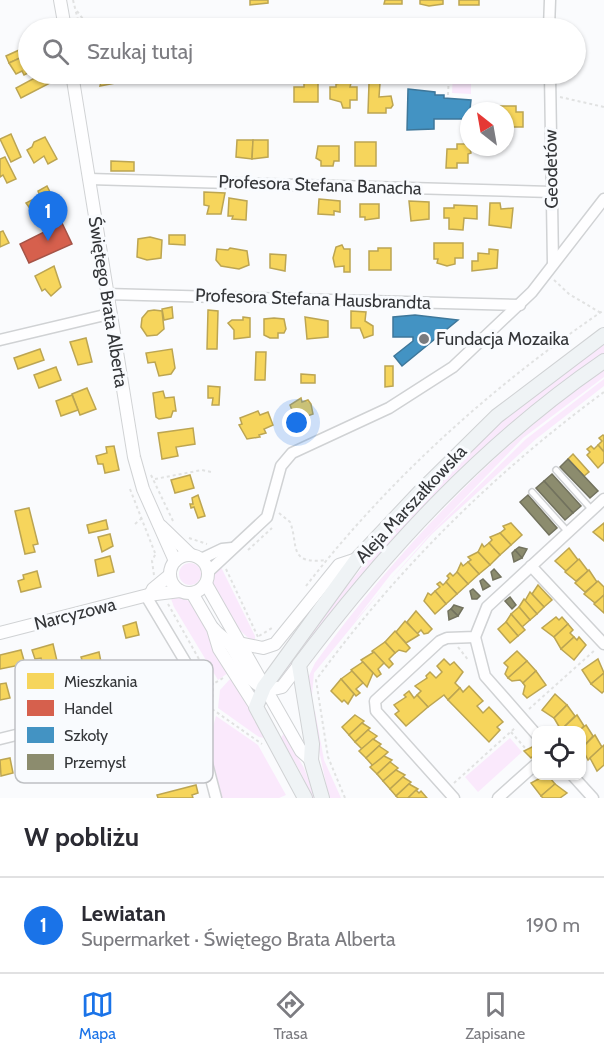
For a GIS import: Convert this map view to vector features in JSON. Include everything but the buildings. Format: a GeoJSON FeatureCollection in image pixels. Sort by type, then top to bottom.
{"type":"FeatureCollection","features":[{"type":"Feature","properties":{"kind":"main road","name":"Aleja Marszałkowska"},"geometry":{"type":"LineString","coordinates":[[256,707],[264,687],[357,559],[419,493],[497,416],[604,335]]}},
{"type":"Feature","properties":{"kind":"main road","name":"Aleja Marszałkowska"},"geometry":{"type":"LineString","coordinates":[[299,665],[348,600],[402,538],[454,484],[528,418],[604,361]]}},
{"type":"Feature","properties":{"kind":"main road"},"geometry":{"type":"LineString","coordinates":[[299,665],[312,744],[311,760],[322,798]]}},
{"type":"Feature","properties":{"kind":"main road"},"geometry":{"type":"LineString","coordinates":[[256,707],[305,798]]}},
{"type":"Feature","properties":{"kind":"street"},"geometry":{"type":"LineString","coordinates":[[60,0],[63,18]]}},
{"type":"Feature","properties":{"kind":"street"},"geometry":{"type":"LineString","coordinates":[[549,18],[550,0]]}},
{"type":"Feature","properties":{"kind":"street","name":"Świętego Brata Alberta"},"geometry":{"type":"LineString","coordinates":[[74,84],[109,314],[134,457],[143,489],[168,525],[196,557]]}},
{"type":"Feature","properties":{"kind":"street","name":"Geodetów"},"geometry":{"type":"LineString","coordinates":[[549,269],[550,84]]}},
{"type":"Feature","properties":{"kind":"street","name":"Profesora Stefana Banacha"},"geometry":{"type":"LineString","coordinates":[[89,179],[551,192]]}},
{"type":"Feature","properties":{"kind":"street"},"geometry":{"type":"LineString","coordinates":[[186,592],[207,578],[232,548],[267,517],[281,466],[292,453],[389,408],[434,381],[472,350],[520,305],[604,198]]}},
{"type":"Feature","properties":{"kind":"street","name":"Profesora Stefana Hausbrandta"},"geometry":{"type":"LineString","coordinates":[[106,294],[520,305]]}},
{"type":"Feature","properties":{"kind":"street"},"geometry":{"type":"LineString","coordinates":[[0,340],[109,314]]}},
{"type":"Feature","properties":{"kind":"street"},"geometry":{"type":"LineString","coordinates":[[532,728],[485,676],[475,637],[487,607],[604,499]]}},
{"type":"Feature","properties":{"kind":"street","name":"Świętego Brata Alberta"},"geometry":{"type":"LineString","coordinates":[[168,525],[163,536],[175,561]]}},
{"type":"Feature","properties":{"kind":"street"},"geometry":{"type":"LineString","coordinates":[[232,548],[175,561],[170,575],[171,582],[186,592],[213,628],[228,643],[249,679],[264,687],[282,687],[299,665]]}},
{"type":"Feature","properties":{"kind":"street"},"geometry":{"type":"LineString","coordinates":[[196,557],[239,643],[302,751],[311,760]]}},
{"type":"Feature","properties":{"kind":"street"},"geometry":{"type":"LineString","coordinates":[[239,643],[263,648],[275,644],[339,565],[357,559]]}},
{"type":"Feature","properties":{"kind":"street"},"geometry":{"type":"LineString","coordinates":[[531,566],[602,645]]}},
{"type":"Feature","properties":{"kind":"street"},"geometry":{"type":"LineString","coordinates":[[170,575],[148,595],[185,660]]}},
{"type":"Feature","properties":{"kind":"street","name":"Narcyzowa"},"geometry":{"type":"LineString","coordinates":[[0,633],[148,595],[186,592]]}},
{"type":"Feature","properties":{"kind":"street"},"geometry":{"type":"LineString","coordinates":[[213,628],[219,649],[256,707]]}},
{"type":"Feature","properties":{"kind":"street"},"geometry":{"type":"LineString","coordinates":[[450,794],[376,711],[374,705],[379,697],[440,641],[447,638],[475,637]]}},
{"type":"Feature","properties":{"kind":"street"},"geometry":{"type":"LineString","coordinates":[[0,739],[15,736]]}},
{"type":"Feature","properties":{"kind":"street"},"geometry":{"type":"LineString","coordinates":[[498,798],[532,768]]}},
{"type":"Feature","properties":{"kind":"street"},"geometry":{"type":"LineString","coordinates":[[577,780],[593,798]]}},
{"type":"Feature","properties":{"kind":"street"},"geometry":{"type":"LineString","coordinates":[[212,783],[216,798]]}},
{"type":"Feature","properties":{"kind":"lane"},"geometry":{"type":"LineString","coordinates":[[556,470],[592,510]]}},
{"type":"Feature","properties":{"kind":"lane"},"geometry":{"type":"LineString","coordinates":[[532,492],[568,532]]}},
{"type":"Feature","properties":{"kind":"path"},"geometry":{"type":"LineString","coordinates":[[73,0],[77,18]]}},
{"type":"Feature","properties":{"kind":"path"},"geometry":{"type":"LineString","coordinates":[[75,9],[82,18]]}},
{"type":"Feature","properties":{"kind":"path"},"geometry":{"type":"LineString","coordinates":[[448,95],[449,84]]}},
{"type":"Feature","properties":{"kind":"path"},"geometry":{"type":"LineString","coordinates":[[550,95],[604,107]]}},
{"type":"Feature","properties":{"kind":"path"},"geometry":{"type":"LineString","coordinates":[[300,594],[363,517],[432,447],[484,401],[602,311],[569,294],[549,269]]}},
{"type":"Feature","properties":{"kind":"path"},"geometry":{"type":"LineString","coordinates":[[345,798],[328,757],[316,680],[383,594],[435,537],[538,442],[604,392]]}},
{"type":"Feature","properties":{"kind":"path"},"geometry":{"type":"LineString","coordinates":[[154,479],[202,470],[211,472]]}},
{"type":"Feature","properties":{"kind":"path"},"geometry":{"type":"LineString","coordinates":[[150,471],[168,525]]}},
{"type":"Feature","properties":{"kind":"path"},"geometry":{"type":"LineString","coordinates":[[279,513],[290,522],[294,546],[300,555],[312,561],[326,560]]}},
{"type":"Feature","properties":{"kind":"path"},"geometry":{"type":"LineString","coordinates":[[135,524],[142,518]]}},
{"type":"Feature","properties":{"kind":"path"},"geometry":{"type":"LineString","coordinates":[[185,536],[213,546]]}},
{"type":"Feature","properties":{"kind":"path"},"geometry":{"type":"LineString","coordinates":[[155,580],[153,556],[165,549]]}},
{"type":"Feature","properties":{"kind":"path"},"geometry":{"type":"LineString","coordinates":[[223,563],[258,636],[258,643]]}},
{"type":"Feature","properties":{"kind":"path"},"geometry":{"type":"LineString","coordinates":[[165,599],[199,660]]}},
{"type":"Feature","properties":{"kind":"path"},"geometry":{"type":"LineString","coordinates":[[258,636],[279,621]]}},
{"type":"Feature","properties":{"kind":"path"},"geometry":{"type":"LineString","coordinates":[[453,642],[475,668]]}},
{"type":"Feature","properties":{"kind":"path"},"geometry":{"type":"LineString","coordinates":[[525,713],[602,645]]}},
{"type":"Feature","properties":{"kind":"path"},"geometry":{"type":"LineString","coordinates":[[213,684],[230,674]]}},
{"type":"Feature","properties":{"kind":"path"},"geometry":{"type":"LineString","coordinates":[[213,711],[262,744],[265,742]]}},
{"type":"Feature","properties":{"kind":"path"},"geometry":{"type":"LineString","coordinates":[[450,794],[518,724]]}},
{"type":"Feature","properties":{"kind":"path"},"geometry":{"type":"LineString","coordinates":[[511,732],[526,749]]}},
{"type":"Feature","properties":{"kind":"shaded area"},"geometry":{"type":"Polygon","coordinates":[[[452,84],[471,84],[471,94],[452,93],[452,84]]]}},
{"type":"Feature","properties":{"kind":"shaded area"},"geometry":{"type":"Polygon","coordinates":[[[604,342],[604,353],[512,425],[431,501],[355,585],[284,676],[281,673],[329,609],[405,516],[432,487],[503,419],[604,342]]]}},
{"type":"Feature","properties":{"kind":"shaded area"},"geometry":{"type":"Polygon","coordinates":[[[604,368],[604,377],[523,438],[391,574],[354,622],[383,589],[314,673],[312,695],[308,696],[307,680],[315,663],[379,581],[413,542],[448,504],[523,433],[604,368]]]}},
{"type":"Feature","properties":{"kind":"shaded area"},"geometry":{"type":"Polygon","coordinates":[[[604,379],[604,386],[536,439],[432,534],[388,582],[431,533],[526,439],[604,379]]]}},
{"type":"Feature","properties":{"kind":"shaded area"},"geometry":{"type":"Polygon","coordinates":[[[190,563],[198,566],[201,574],[198,582],[190,585],[182,582],[179,574],[182,566],[190,563]]]}},
{"type":"Feature","properties":{"kind":"shaded area"},"geometry":{"type":"Polygon","coordinates":[[[220,565],[255,636],[255,642],[236,626],[215,594],[213,578],[220,565]]]}},
{"type":"Feature","properties":{"kind":"shaded area"},"geometry":{"type":"Polygon","coordinates":[[[176,595],[195,604],[228,673],[218,680],[213,672],[213,660],[206,660],[174,607],[170,596],[176,595]]]}},
{"type":"Feature","properties":{"kind":"shaded area"},"geometry":{"type":"Polygon","coordinates":[[[230,679],[233,679],[266,736],[265,738],[259,737],[218,708],[220,690],[230,679]]]}},
{"type":"Feature","properties":{"kind":"shaded area"},"geometry":{"type":"Polygon","coordinates":[[[315,711],[324,760],[341,798],[329,798],[311,712],[315,711]]]}},
{"type":"Feature","properties":{"kind":"shaded area"},"geometry":{"type":"Polygon","coordinates":[[[216,716],[258,745],[286,795],[279,798],[221,798],[213,769],[213,727],[216,716]]]}},
{"type":"Feature","properties":{"kind":"shaded area"},"geometry":{"type":"Polygon","coordinates":[[[284,733],[304,768],[315,798],[311,798],[301,773],[281,738],[284,733]]]}},
{"type":"Feature","properties":{"kind":"shaded area"},"geometry":{"type":"Polygon","coordinates":[[[510,738],[522,752],[478,792],[465,777],[510,738]]]}},
{"type":"Feature","properties":{"kind":"place","name":"Lewiatan"},"geometry":{"type":"Point","coordinates":[48,241]}},
{"type":"Feature","properties":{"kind":"place","name":"Fundacja Mozaika"},"geometry":{"type":"Point","coordinates":[424,339]}}]}
